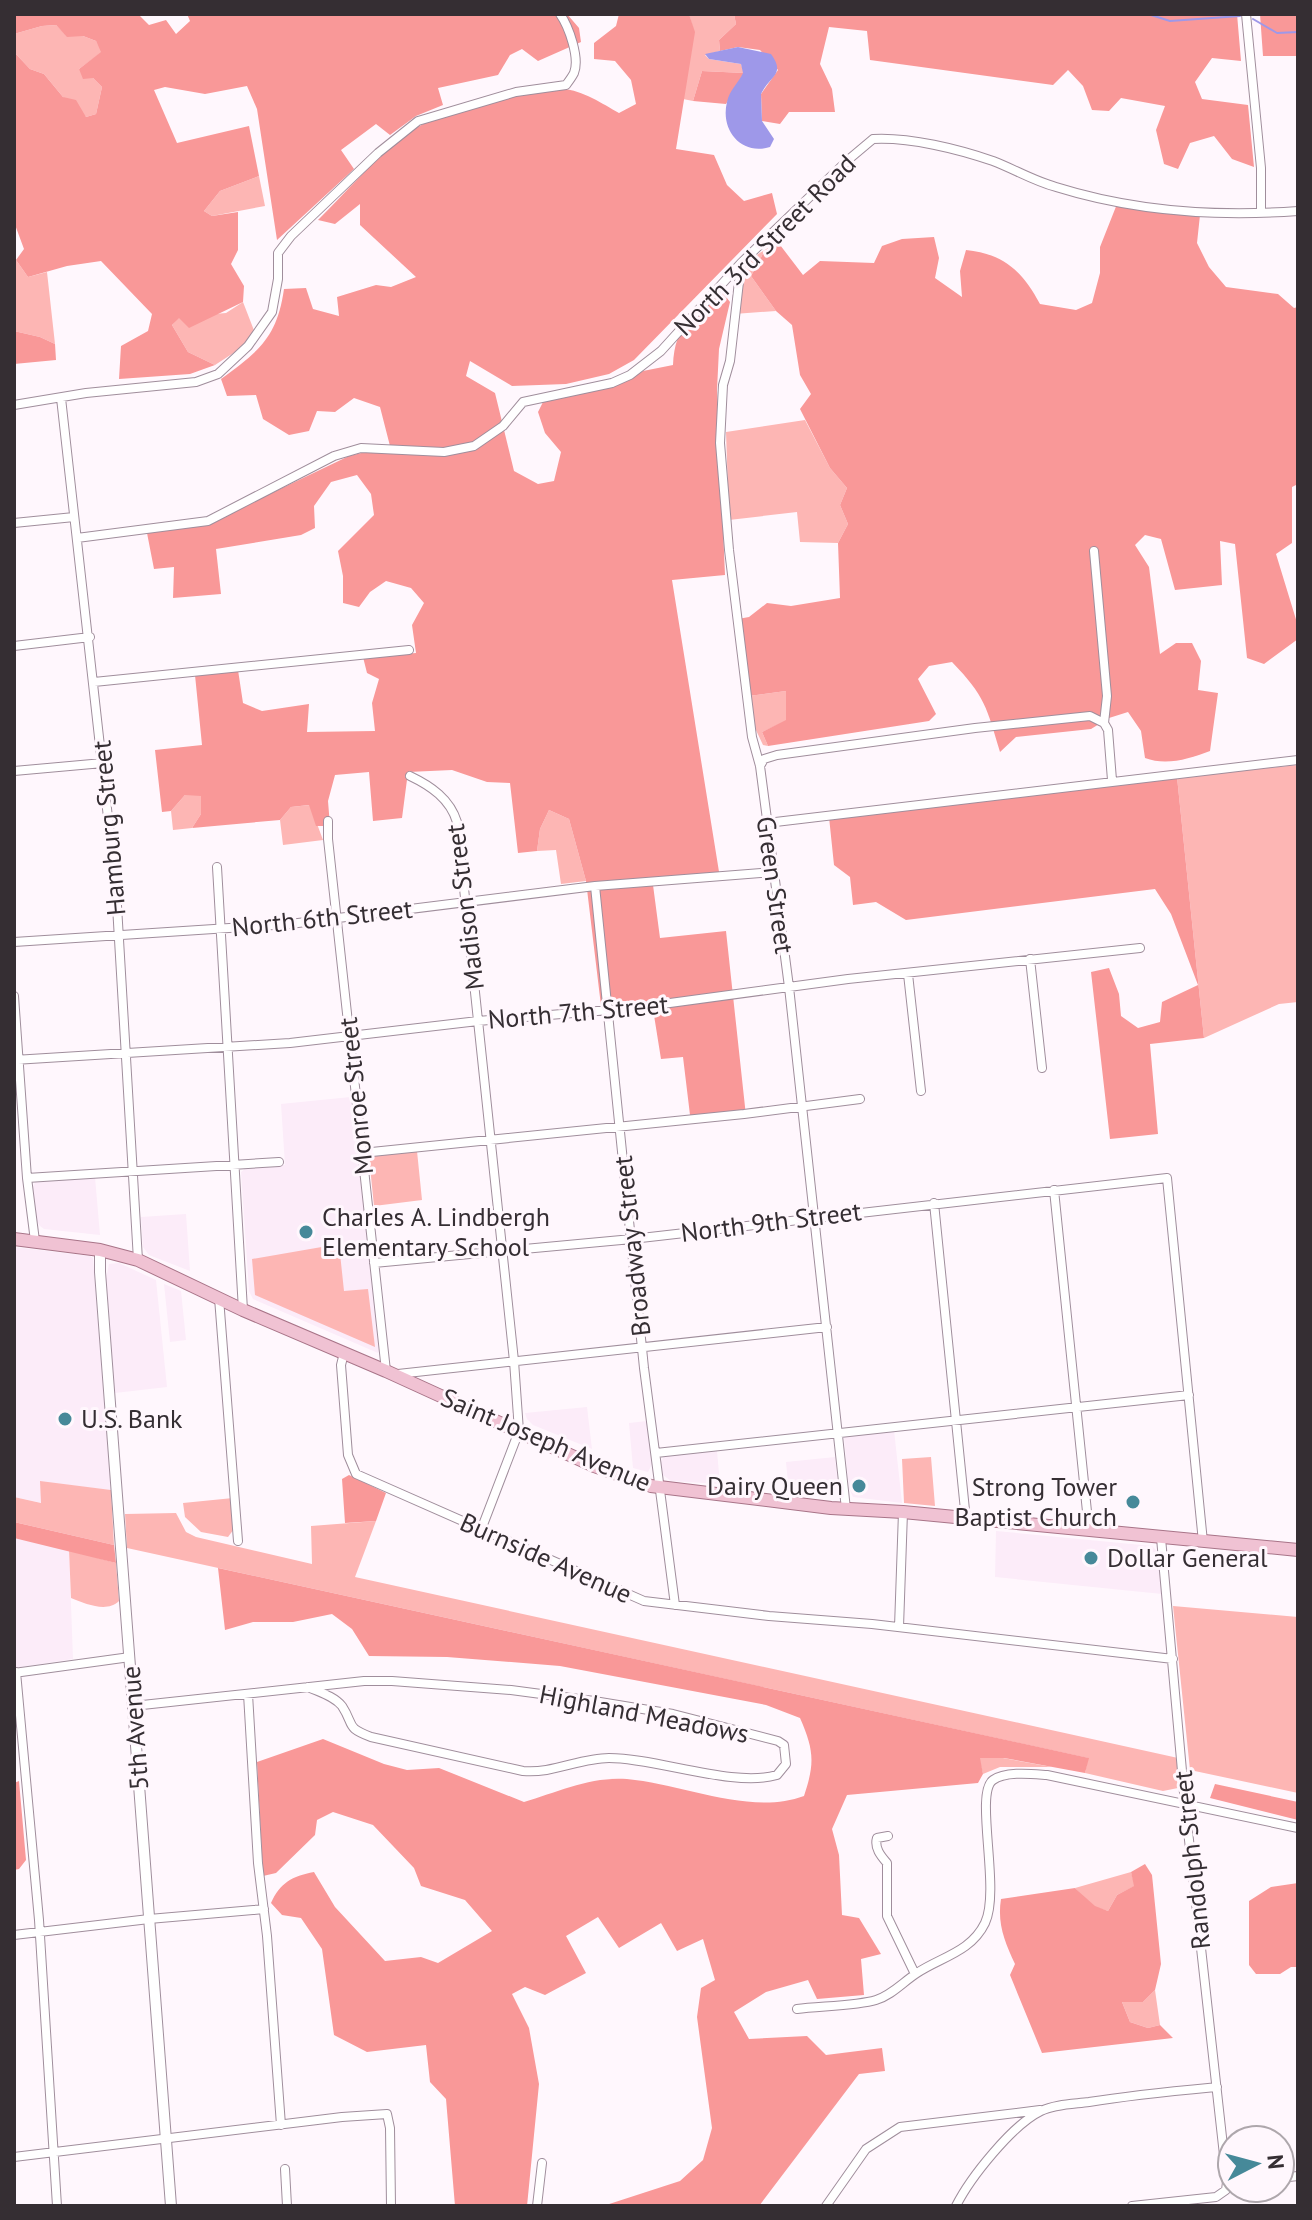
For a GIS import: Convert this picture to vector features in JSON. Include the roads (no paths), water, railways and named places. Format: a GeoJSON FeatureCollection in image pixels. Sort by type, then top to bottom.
{"type":"FeatureCollection","features":[{"type":"Feature","properties":{"kind":"main road","name":"Saint Joseph Avenue"},"geometry":{"type":"LineString","coordinates":[[14,1239],[100,1250],[138,1260],[594,1466],[660,1489],[1298,1550]]}},
{"type":"Feature","properties":{"kind":"street"},"geometry":{"type":"LineString","coordinates":[[14,405],[86,393],[196,382],[218,374],[248,346],[272,312],[278,279],[278,253],[291,236],[378,153],[418,121],[516,92],[566,85],[575,71],[575,64],[560,14]]}},
{"type":"Feature","properties":{"kind":"street"},"geometry":{"type":"LineString","coordinates":[[1246,14],[1261,168],[1261,212]]}},
{"type":"Feature","properties":{"kind":"street","name":"North 3rd Street Road"},"geometry":{"type":"LineString","coordinates":[[77,538],[208,521],[334,456],[361,448],[444,452],[474,446],[503,426],[523,402],[612,383],[647,365],[741,263],[873,139],[904,140],[991,161],[1055,187],[1137,206],[1223,213],[1298,211]]}},
{"type":"Feature","properties":{"kind":"street","name":"Green Street"},"geometry":{"type":"LineString","coordinates":[[741,263],[730,361],[723,385],[720,443],[739,639],[752,737],[760,766],[789,987],[846,1509]]}},
{"type":"Feature","properties":{"kind":"street","name":"Hamburg Street"},"geometry":{"type":"LineString","coordinates":[[61,398],[103,763],[118,935],[138,1260]]}},
{"type":"Feature","properties":{"kind":"street"},"geometry":{"type":"LineString","coordinates":[[14,523],[74,517]]}},
{"type":"Feature","properties":{"kind":"street"},"geometry":{"type":"LineString","coordinates":[[1094,551],[1107,696],[1104,723]]}},
{"type":"Feature","properties":{"kind":"street"},"geometry":{"type":"LineString","coordinates":[[14,646],[90,637]]}},
{"type":"Feature","properties":{"kind":"street"},"geometry":{"type":"LineString","coordinates":[[94,682],[409,650]]}},
{"type":"Feature","properties":{"kind":"street"},"geometry":{"type":"LineString","coordinates":[[760,766],[764,759],[777,755],[1090,716],[1104,723],[1108,730],[1112,780]]}},
{"type":"Feature","properties":{"kind":"street"},"geometry":{"type":"LineString","coordinates":[[767,823],[1298,760]]}},
{"type":"Feature","properties":{"kind":"street"},"geometry":{"type":"LineString","coordinates":[[14,771],[103,763]]}},
{"type":"Feature","properties":{"kind":"street","name":"Madison Street"},"geometry":{"type":"LineString","coordinates":[[410,776],[442,796],[453,808],[457,822],[514,1361],[519,1431],[481,1530]]}},
{"type":"Feature","properties":{"kind":"street","name":"Monroe Street"},"geometry":{"type":"LineString","coordinates":[[328,821],[374,1263],[389,1373]]}},
{"type":"Feature","properties":{"kind":"street"},"geometry":{"type":"LineString","coordinates":[[217,867],[243,1310]]}},
{"type":"Feature","properties":{"kind":"street","name":"North 6th Street"},"geometry":{"type":"LineString","coordinates":[[14,942],[336,918],[595,886],[773,872]]}},
{"type":"Feature","properties":{"kind":"street","name":"Broadway Street"},"geometry":{"type":"LineString","coordinates":[[595,886],[642,1347],[675,1605]]}},
{"type":"Feature","properties":{"kind":"street","name":"North 7th Street"},"geometry":{"type":"LineString","coordinates":[[16,1059],[229,1047],[606,1011],[1140,948]]}},
{"type":"Feature","properties":{"kind":"street"},"geometry":{"type":"LineString","coordinates":[[1030,959],[1042,1068]]}},
{"type":"Feature","properties":{"kind":"street"},"geometry":{"type":"LineString","coordinates":[[908,974],[921,1091]]}},
{"type":"Feature","properties":{"kind":"street"},"geometry":{"type":"LineString","coordinates":[[14,996],[16,1059],[35,1241]]}},
{"type":"Feature","properties":{"kind":"street"},"geometry":{"type":"LineString","coordinates":[[362,1153],[860,1099]]}},
{"type":"Feature","properties":{"kind":"street"},"geometry":{"type":"LineString","coordinates":[[27,1178],[279,1162]]}},
{"type":"Feature","properties":{"kind":"street","name":"North 9th Street"},"geometry":{"type":"LineString","coordinates":[[374,1263],[632,1239],[1167,1178],[1189,1395]]}},
{"type":"Feature","properties":{"kind":"street"},"geometry":{"type":"LineString","coordinates":[[1054,1190],[1089,1531]]}},
{"type":"Feature","properties":{"kind":"street"},"geometry":{"type":"LineString","coordinates":[[934,1203],[966,1520]]}},
{"type":"Feature","properties":{"kind":"street","name":"5th Avenue"},"geometry":{"type":"LineString","coordinates":[[100,1250],[171,2206]]}},
{"type":"Feature","properties":{"kind":"street"},"geometry":{"type":"LineString","coordinates":[[219,1298],[238,1541]]}},
{"type":"Feature","properties":{"kind":"street"},"geometry":{"type":"LineString","coordinates":[[389,1373],[827,1327]]}},
{"type":"Feature","properties":{"kind":"street","name":"Burnside Avenue"},"geometry":{"type":"LineString","coordinates":[[344,1353],[341,1365],[348,1455],[356,1474],[644,1601],[1173,1659]]}},
{"type":"Feature","properties":{"kind":"street"},"geometry":{"type":"LineString","coordinates":[[656,1453],[1189,1395],[1203,1542]]}},
{"type":"Feature","properties":{"kind":"street"},"geometry":{"type":"LineString","coordinates":[[899,1627],[903,1512]]}},
{"type":"Feature","properties":{"kind":"street","name":"Randolph Street"},"geometry":{"type":"LineString","coordinates":[[1161,1538],[1185,1804],[1222,2124]]}},
{"type":"Feature","properties":{"kind":"street"},"geometry":{"type":"LineString","coordinates":[[57,2206],[40,1932],[15,1673],[130,1657]]}},
{"type":"Feature","properties":{"kind":"street","name":"Highland Meadows"},"geometry":{"type":"LineString","coordinates":[[392,1681],[511,1690],[594,1701],[673,1714],[778,1741],[786,1749],[786,1764],[777,1775],[750,1778],[611,1758],[523,1771],[371,1737],[350,1726],[341,1705],[308,1687],[392,1681]]}},
{"type":"Feature","properties":{"kind":"street"},"geometry":{"type":"LineString","coordinates":[[133,1706],[308,1687]]}},
{"type":"Feature","properties":{"kind":"street"},"geometry":{"type":"LineString","coordinates":[[248,1694],[258,1863],[281,2125]]}},
{"type":"Feature","properties":{"kind":"street"},"geometry":{"type":"LineString","coordinates":[[797,2009],[877,2000],[915,1974],[955,1955],[981,1931],[990,1911],[992,1885],[984,1806],[990,1781],[1011,1775],[1047,1775],[1298,1828]]}},
{"type":"Feature","properties":{"kind":"street"},"geometry":{"type":"LineString","coordinates":[[887,1863],[879,1854],[876,1842],[877,1838],[888,1836]]}},
{"type":"Feature","properties":{"kind":"street"},"geometry":{"type":"LineString","coordinates":[[894,1852],[887,1863],[887,1916],[915,1974]]}},
{"type":"Feature","properties":{"kind":"street"},"geometry":{"type":"LineString","coordinates":[[14,1935],[264,1909]]}},
{"type":"Feature","properties":{"kind":"street"},"geometry":{"type":"LineString","coordinates":[[826,2206],[866,2149],[900,2127],[1217,2087]]}},
{"type":"Feature","properties":{"kind":"street"},"geometry":{"type":"LineString","coordinates":[[956,2206],[966,2186],[997,2150],[1024,2122],[1042,2110]]}},
{"type":"Feature","properties":{"kind":"street"},"geometry":{"type":"LineString","coordinates":[[14,2157],[387,2114],[391,2206]]}},
{"type":"Feature","properties":{"kind":"street"},"geometry":{"type":"LineString","coordinates":[[537,2206],[542,2163]]}},
{"type":"Feature","properties":{"kind":"street"},"geometry":{"type":"LineString","coordinates":[[285,2169],[287,2206]]}},
{"type":"Feature","properties":{"kind":"street"},"geometry":{"type":"LineString","coordinates":[[1132,2206],[1216,2197]]}},
{"type":"Feature","properties":{"kind":"waterway"},"geometry":{"type":"LineString","coordinates":[[1119,14],[1138,14]]}},
{"type":"Feature","properties":{"kind":"waterway"},"geometry":{"type":"LineString","coordinates":[[1148,14],[1170,21],[1240,16]]}},
{"type":"Feature","properties":{"kind":"waterway"},"geometry":{"type":"LineString","coordinates":[[1253,19],[1277,33],[1298,32]]}},
{"type":"Feature","properties":{"kind":"place","name":"Charles A. Lindbergh Elementary School"},"geometry":{"type":"Point","coordinates":[306,1232]}},
{"type":"Feature","properties":{"kind":"place","name":"U.S. Bank"},"geometry":{"type":"Point","coordinates":[65,1419]}},
{"type":"Feature","properties":{"kind":"place","name":"Dairy Queen"},"geometry":{"type":"Point","coordinates":[859,1486]}},
{"type":"Feature","properties":{"kind":"place","name":"Strong Tower Baptist Church"},"geometry":{"type":"Point","coordinates":[1133,1502]}},
{"type":"Feature","properties":{"kind":"place","name":"Dollar General"},"geometry":{"type":"Point","coordinates":[1091,1558]}}]}
